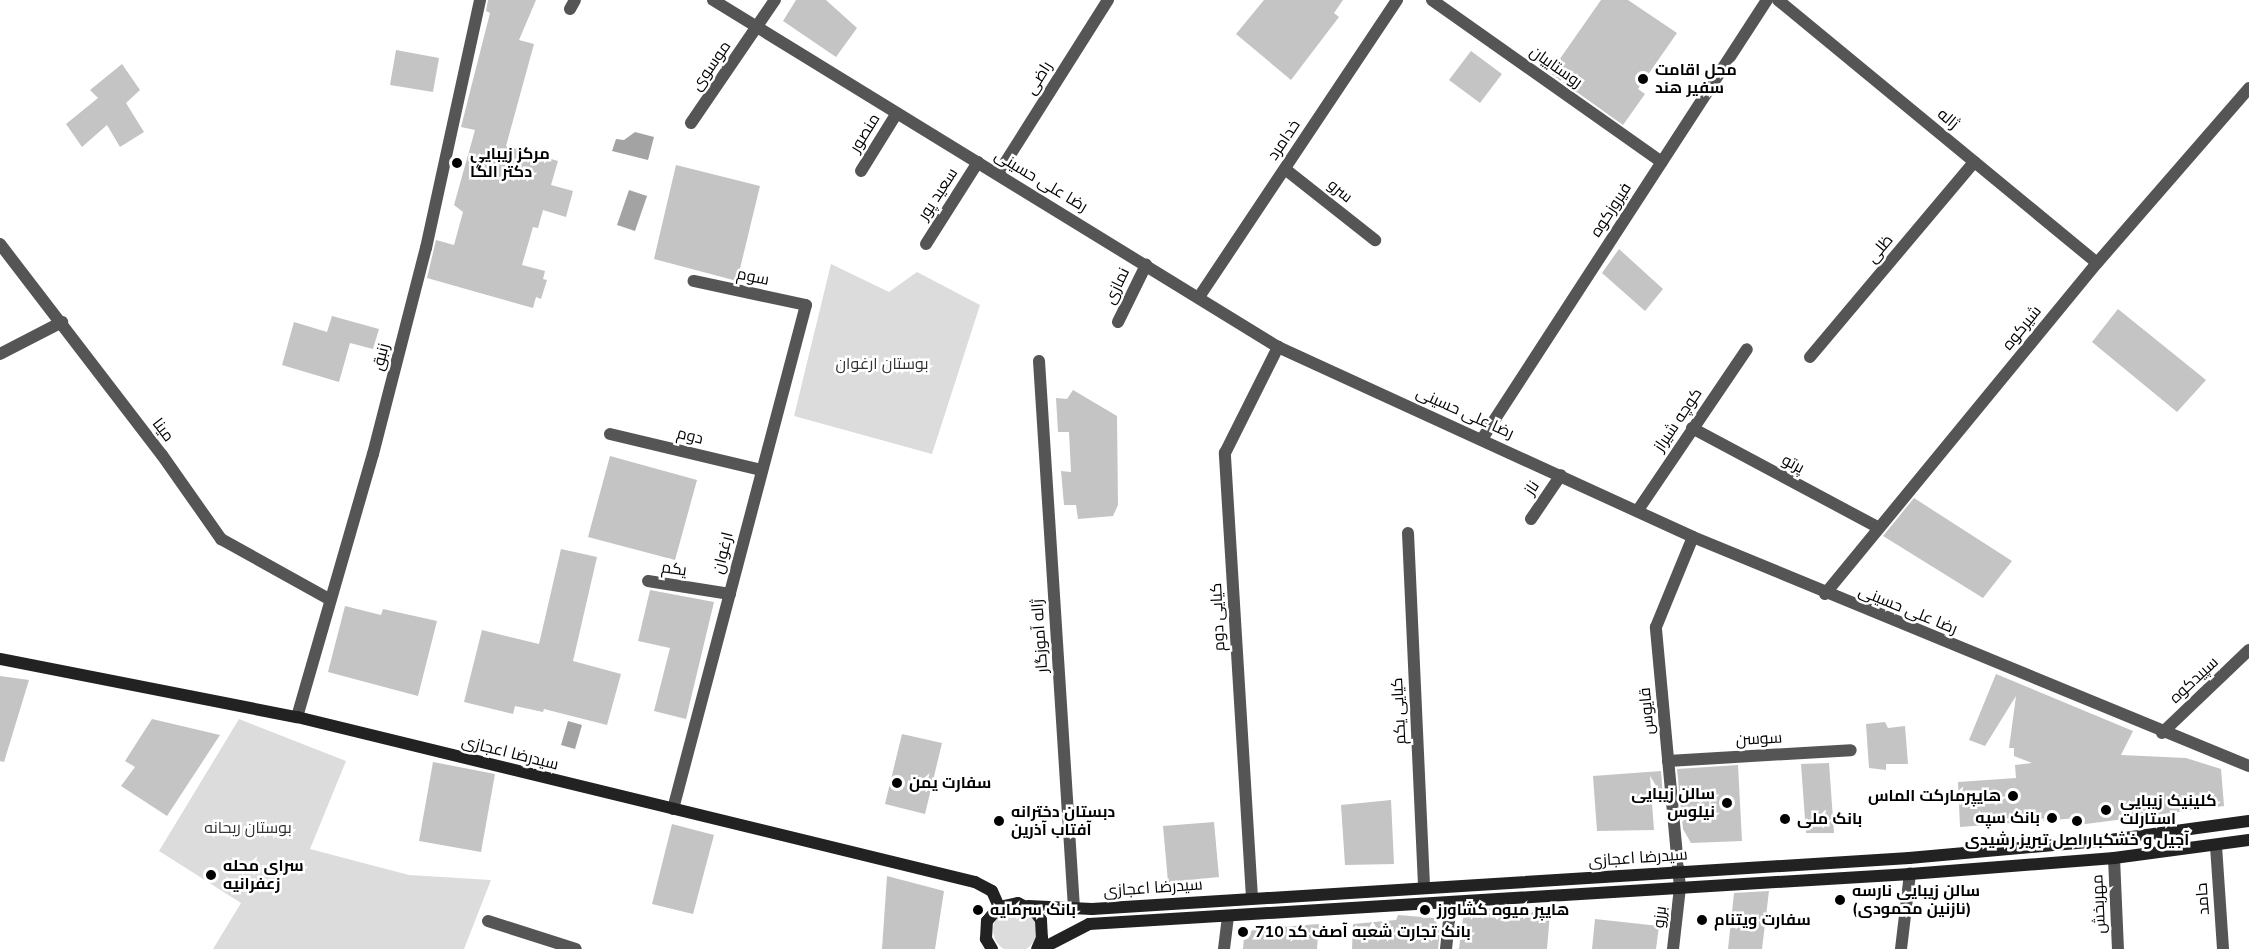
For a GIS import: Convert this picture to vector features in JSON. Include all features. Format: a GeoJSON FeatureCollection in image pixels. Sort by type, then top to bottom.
{"type":"FeatureCollection","features":[{"type":"Feature","properties":{"kind":"main road","name":"سیدرضا اعجازی"},"geometry":{"type":"LineString","coordinates":[[0,659],[297,717],[975,882],[992,891],[999,907],[1018,903],[1028,906],[1074,908],[1678,872],[2110,840],[2249,821]]}},
{"type":"Feature","properties":{"kind":"main road","name":"سیدرضا اعجازی"},"geometry":{"type":"LineString","coordinates":[[1041,949],[1089,924],[1910,874],[2114,858],[2249,840]]}},
{"type":"Feature","properties":{"kind":"main road"},"geometry":{"type":"LineString","coordinates":[[1028,906],[1035,912],[1043,929],[1037,949]]}},
{"type":"Feature","properties":{"kind":"main road"},"geometry":{"type":"LineString","coordinates":[[992,949],[986,930],[999,907]]}},
{"type":"Feature","properties":{"kind":"street","name":"زنبق"},"geometry":{"type":"LineString","coordinates":[[297,717],[329,599],[373,454],[426,248],[480,0]]}},
{"type":"Feature","properties":{"kind":"street","name":"رضا علی حسینی"},"geometry":{"type":"LineString","coordinates":[[713,0],[1278,347],[1693,537],[1825,594],[2162,733],[2249,766]]}},
{"type":"Feature","properties":{"kind":"street","name":"موسوی"},"geometry":{"type":"LineString","coordinates":[[691,123],[775,0]]}},
{"type":"Feature","properties":{"kind":"street","name":"راضی"},"geometry":{"type":"LineString","coordinates":[[998,174],[1108,0]]}},
{"type":"Feature","properties":{"kind":"street","name":"خدامرد"},"geometry":{"type":"LineString","coordinates":[[1199,297],[1397,0]]}},
{"type":"Feature","properties":{"kind":"street","name":"روستاییان"},"geometry":{"type":"LineString","coordinates":[[1432,0],[1662,162]]}},
{"type":"Feature","properties":{"kind":"street","name":"فیروزکوه"},"geometry":{"type":"LineString","coordinates":[[1482,439],[1767,0]]}},
{"type":"Feature","properties":{"kind":"street","name":"ژاله"},"geometry":{"type":"LineString","coordinates":[[1778,0],[2097,262]]}},
{"type":"Feature","properties":{"kind":"street","name":"شیرکوه"},"geometry":{"type":"LineString","coordinates":[[1825,594],[2097,262],[2249,88]]}},
{"type":"Feature","properties":{"kind":"street","name":"منصور"},"geometry":{"type":"LineString","coordinates":[[861,171],[897,113]]}},
{"type":"Feature","properties":{"kind":"street","name":"سعید پور"},"geometry":{"type":"LineString","coordinates":[[926,244],[978,162]]}},
{"type":"Feature","properties":{"kind":"street","name":"ظلی"},"geometry":{"type":"LineString","coordinates":[[1810,357],[1974,162]]}},
{"type":"Feature","properties":{"kind":"street","name":"سرو"},"geometry":{"type":"LineString","coordinates":[[1285,168],[1375,240]]}},
{"type":"Feature","properties":{"kind":"street","name":"مینا"},"geometry":{"type":"LineString","coordinates":[[0,244],[62,322],[220,539],[329,599]]}},
{"type":"Feature","properties":{"kind":"street","name":"نمازی"},"geometry":{"type":"LineString","coordinates":[[1118,322],[1146,265]]}},
{"type":"Feature","properties":{"kind":"street","name":"سوم"},"geometry":{"type":"LineString","coordinates":[[694,281],[806,305]]}},
{"type":"Feature","properties":{"kind":"street","name":"ارغوان"},"geometry":{"type":"LineString","coordinates":[[673,809],[806,305]]}},
{"type":"Feature","properties":{"kind":"street"},"geometry":{"type":"LineString","coordinates":[[0,354],[62,322]]}},
{"type":"Feature","properties":{"kind":"street","name":"کیایی دوم"},"geometry":{"type":"LineString","coordinates":[[1252,898],[1225,453],[1278,347]]}},
{"type":"Feature","properties":{"kind":"street","name":"کوچه شیراز"},"geometry":{"type":"LineString","coordinates":[[1638,510],[1747,349]]}},
{"type":"Feature","properties":{"kind":"street","name":"ژاله آموزگار"},"geometry":{"type":"LineString","coordinates":[[1039,361],[1074,908]]}},
{"type":"Feature","properties":{"kind":"street","name":"پرتو"},"geometry":{"type":"LineString","coordinates":[[1692,428],[1879,528]]}},
{"type":"Feature","properties":{"kind":"street","name":"دوم"},"geometry":{"type":"LineString","coordinates":[[610,434],[761,470]]}},
{"type":"Feature","properties":{"kind":"street","name":"ناز"},"geometry":{"type":"LineString","coordinates":[[1531,519],[1561,475]]}},
{"type":"Feature","properties":{"kind":"street","name":"کیایی یکم"},"geometry":{"type":"LineString","coordinates":[[1408,533],[1424,888]]}},
{"type":"Feature","properties":{"kind":"street","name":"قایوس"},"geometry":{"type":"LineString","coordinates":[[1680,888],[1656,627],[1693,537]]}},
{"type":"Feature","properties":{"kind":"street","name":"یکم"},"geometry":{"type":"LineString","coordinates":[[648,581],[730,594]]}},
{"type":"Feature","properties":{"kind":"street","name":"سپیدکوه"},"geometry":{"type":"LineString","coordinates":[[2162,733],[2249,650]]}},
{"type":"Feature","properties":{"kind":"street","name":"سوسن"},"geometry":{"type":"LineString","coordinates":[[1668,761],[1851,750]]}},
{"type":"Feature","properties":{"kind":"street","name":"حامد"},"geometry":{"type":"LineString","coordinates":[[2216,846],[2223,949]]}},
{"type":"Feature","properties":{"kind":"street","name":"مهربخش"},"geometry":{"type":"LineString","coordinates":[[2114,858],[2118,949]]}},
{"type":"Feature","properties":{"kind":"street"},"geometry":{"type":"LineString","coordinates":[[1901,949],[1910,874]]}},
{"type":"Feature","properties":{"kind":"street","name":"برزو"},"geometry":{"type":"LineString","coordinates":[[1672,949],[1680,888]]}},
{"type":"Feature","properties":{"kind":"street"},"geometry":{"type":"LineString","coordinates":[[1446,949],[1451,902]]}},
{"type":"Feature","properties":{"kind":"street"},"geometry":{"type":"LineString","coordinates":[[1224,949],[1228,916]]}},
{"type":"Feature","properties":{"kind":"street"},"geometry":{"type":"LineString","coordinates":[[488,921],[576,949]]}},
{"type":"Feature","properties":{"kind":"green space","name":"بوستان ارغوان"},"geometry":{"type":"Polygon","coordinates":[[[831,264],[889,292],[917,272],[980,305],[932,454],[794,416],[831,264]]]}},
{"type":"Feature","properties":{"kind":"green space","name":"بوستان ریحانه"},"geometry":{"type":"Polygon","coordinates":[[[239,719],[346,761],[310,849],[409,875],[491,880],[464,949],[213,949],[241,903],[159,851],[239,719]]]}},
{"type":"Feature","properties":{"kind":"green space"},"geometry":{"type":"Polygon","coordinates":[[[1015,908],[1024,909],[1031,914],[1036,921],[1036,939],[1031,946],[1024,951],[1015,952],[1006,951],[999,946],[994,939],[993,930],[994,921],[999,914],[1006,909],[1015,908]]]}},
{"type":"Feature","properties":{"kind":"shaded area"},"geometry":{"type":"Polygon","coordinates":[[[635,132],[654,137],[648,160],[612,151],[616,139],[624,140],[635,132]]]}},
{"type":"Feature","properties":{"kind":"shaded area"},"geometry":{"type":"Polygon","coordinates":[[[629,190],[647,196],[635,231],[617,225],[629,190]]]}},
{"type":"Feature","properties":{"kind":"shaded area"},"geometry":{"type":"Polygon","coordinates":[[[568,721],[582,725],[575,749],[561,745],[568,721]]]}},
{"type":"Feature","properties":{"kind":"building"},"geometry":{"type":"Polygon","coordinates":[[[488,0],[536,0],[519,40],[534,44],[506,146],[558,161],[551,185],[573,191],[566,217],[543,210],[538,228],[533,227],[522,265],[545,271],[543,279],[547,280],[541,299],[536,297],[533,308],[427,278],[436,240],[454,245],[463,212],[454,205],[475,130],[461,127],[490,13],[486,11],[488,0]]]}},
{"type":"Feature","properties":{"kind":"building"},"geometry":{"type":"Polygon","coordinates":[[[796,0],[826,0],[857,28],[836,57],[783,21],[796,0]]]}},
{"type":"Feature","properties":{"kind":"building"},"geometry":{"type":"Polygon","coordinates":[[[1264,0],[1343,0],[1334,13],[1339,17],[1291,80],[1236,34],[1264,0]]]}},
{"type":"Feature","properties":{"kind":"building"},"geometry":{"type":"Polygon","coordinates":[[[1601,0],[1628,0],[1677,33],[1638,89],[1645,94],[1623,125],[1550,73],[1601,0]]]}},
{"type":"Feature","properties":{"kind":"building"},"geometry":{"type":"Polygon","coordinates":[[[396,50],[439,58],[433,92],[390,85],[396,50]]]}},
{"type":"Feature","properties":{"kind":"building"},"geometry":{"type":"Polygon","coordinates":[[[1471,51],[1502,74],[1480,103],[1449,80],[1471,51]]]}},
{"type":"Feature","properties":{"kind":"building"},"geometry":{"type":"Polygon","coordinates":[[[122,64],[140,90],[126,103],[144,132],[120,147],[107,125],[82,147],[66,124],[98,98],[90,90],[122,64]]]}},
{"type":"Feature","properties":{"kind":"building"},"geometry":{"type":"Polygon","coordinates":[[[676,165],[760,186],[737,281],[654,259],[676,165]]]}},
{"type":"Feature","properties":{"kind":"building"},"geometry":{"type":"Polygon","coordinates":[[[1619,249],[1663,289],[1645,311],[1602,273],[1619,249]]]}},
{"type":"Feature","properties":{"kind":"building"},"geometry":{"type":"Polygon","coordinates":[[[2118,309],[2206,380],[2177,412],[2092,342],[2118,309]]]}},
{"type":"Feature","properties":{"kind":"building"},"geometry":{"type":"Polygon","coordinates":[[[332,316],[379,329],[373,349],[350,343],[339,382],[282,365],[294,322],[327,332],[332,316]]]}},
{"type":"Feature","properties":{"kind":"building"},"geometry":{"type":"Polygon","coordinates":[[[1073,390],[1117,416],[1118,505],[1113,516],[1078,519],[1076,505],[1064,505],[1061,471],[1071,472],[1069,432],[1058,432],[1056,398],[1067,399],[1073,390]]]}},
{"type":"Feature","properties":{"kind":"building"},"geometry":{"type":"Polygon","coordinates":[[[610,456],[697,480],[675,560],[588,537],[610,456]]]}},
{"type":"Feature","properties":{"kind":"building"},"geometry":{"type":"Polygon","coordinates":[[[1914,498],[2012,561],[1983,598],[1883,536],[1914,498]]]}},
{"type":"Feature","properties":{"kind":"building"},"geometry":{"type":"Polygon","coordinates":[[[561,549],[597,557],[573,661],[621,674],[607,725],[544,709],[543,712],[515,706],[513,714],[464,702],[482,630],[539,644],[561,549]]]}},
{"type":"Feature","properties":{"kind":"building"},"geometry":{"type":"Polygon","coordinates":[[[650,590],[714,602],[686,719],[654,711],[670,648],[638,641],[650,590]]]}},
{"type":"Feature","properties":{"kind":"building"},"geometry":{"type":"Polygon","coordinates":[[[345,606],[381,615],[383,609],[437,621],[418,696],[328,672],[345,606]]]}},
{"type":"Feature","properties":{"kind":"building"},"geometry":{"type":"Polygon","coordinates":[[[1996,674],[2133,731],[2121,755],[2186,758],[2221,769],[2224,806],[2078,825],[2078,818],[1960,827],[1958,782],[2016,778],[2015,765],[2032,763],[2014,756],[2014,748],[2009,748],[2016,696],[1985,746],[1969,740],[1996,674]]]}},
{"type":"Feature","properties":{"kind":"building"},"geometry":{"type":"Polygon","coordinates":[[[0,676],[29,680],[4,762],[0,761],[0,676]]]}},
{"type":"Feature","properties":{"kind":"building"},"geometry":{"type":"Polygon","coordinates":[[[152,719],[220,735],[167,816],[121,786],[135,767],[125,761],[152,719]]]}},
{"type":"Feature","properties":{"kind":"building"},"geometry":{"type":"Polygon","coordinates":[[[1885,722],[1888,728],[1905,726],[1908,764],[1886,764],[1886,770],[1869,768],[1866,724],[1885,722]]]}},
{"type":"Feature","properties":{"kind":"building"},"geometry":{"type":"Polygon","coordinates":[[[902,734],[942,743],[925,814],[885,804],[902,734]]]}},
{"type":"Feature","properties":{"kind":"building"},"geometry":{"type":"Polygon","coordinates":[[[433,762],[495,774],[481,852],[419,841],[433,762]]]}},
{"type":"Feature","properties":{"kind":"building"},"geometry":{"type":"Polygon","coordinates":[[[1829,763],[1834,833],[1806,833],[1801,764],[1829,763]]]}},
{"type":"Feature","properties":{"kind":"building"},"geometry":{"type":"Polygon","coordinates":[[[1738,765],[1742,841],[1691,843],[1683,829],[1677,769],[1738,765]]]}},
{"type":"Feature","properties":{"kind":"building"},"geometry":{"type":"Polygon","coordinates":[[[1661,771],[1663,797],[1650,776],[1654,830],[1597,831],[1593,776],[1661,771]]]}},
{"type":"Feature","properties":{"kind":"building"},"geometry":{"type":"Polygon","coordinates":[[[1391,800],[1394,864],[1345,865],[1341,805],[1391,800]]]}},
{"type":"Feature","properties":{"kind":"building"},"geometry":{"type":"Polygon","coordinates":[[[1214,822],[1219,877],[1168,882],[1163,826],[1214,822]]]}},
{"type":"Feature","properties":{"kind":"building"},"geometry":{"type":"Polygon","coordinates":[[[672,824],[714,835],[693,914],[652,904],[672,824]]]}},
{"type":"Feature","properties":{"kind":"building"},"geometry":{"type":"Polygon","coordinates":[[[887,876],[944,891],[935,949],[882,949],[887,876]]]}},
{"type":"Feature","properties":{"kind":"building"},"geometry":{"type":"Polygon","coordinates":[[[1769,891],[1762,949],[1728,949],[1734,893],[1769,891]]]}},
{"type":"Feature","properties":{"kind":"building"},"geometry":{"type":"Polygon","coordinates":[[[1509,908],[1550,913],[1547,949],[1459,949],[1464,909],[1509,908]]]}},
{"type":"Feature","properties":{"kind":"building"},"geometry":{"type":"Polygon","coordinates":[[[1398,915],[1434,918],[1440,930],[1438,949],[1352,949],[1353,924],[1396,920],[1398,915]]]}},
{"type":"Feature","properties":{"kind":"building"},"geometry":{"type":"Polygon","coordinates":[[[1595,919],[1659,926],[1656,949],[1592,949],[1595,919]]]}},
{"type":"Feature","properties":{"kind":"building"},"geometry":{"type":"Polygon","coordinates":[[[1319,924],[1317,949],[1243,949],[1244,937],[1254,929],[1319,924]]]}},
{"type":"Feature","properties":{"kind":"place","name":"محل اقامت سفیر هند"},"geometry":{"type":"Point","coordinates":[1643,79]}},
{"type":"Feature","properties":{"kind":"place","name":"مرکز زیبایی دکتر الگا"},"geometry":{"type":"Point","coordinates":[457,163]}},
{"type":"Feature","properties":{"kind":"place","name":"سفارت یمن"},"geometry":{"type":"Point","coordinates":[897,783]}},
{"type":"Feature","properties":{"kind":"place","name":"هایپرمارکت الماس"},"geometry":{"type":"Point","coordinates":[2013,796]}},
{"type":"Feature","properties":{"kind":"place","name":"سالن زیبایی نیلوس"},"geometry":{"type":"Point","coordinates":[1727,803]}},
{"type":"Feature","properties":{"kind":"place","name":"کلینیک زیبایی استارلت"},"geometry":{"type":"Point","coordinates":[2106,810]}},
{"type":"Feature","properties":{"kind":"place","name":"بانک سپه"},"geometry":{"type":"Point","coordinates":[2052,818]}},
{"type":"Feature","properties":{"kind":"place","name":"بانک ملی"},"geometry":{"type":"Point","coordinates":[1785,819]}},
{"type":"Feature","properties":{"kind":"place","name":"دبستان دخترانه آفتاب آذرین"},"geometry":{"type":"Point","coordinates":[999,821]}},
{"type":"Feature","properties":{"kind":"place","name":"آجیل و خشکبار اصل تبریز رشیدی"},"geometry":{"type":"Point","coordinates":[2077,821]}},
{"type":"Feature","properties":{"kind":"place","name":"سرای محله زعفرانیه"},"geometry":{"type":"Point","coordinates":[211,875]}},
{"type":"Feature","properties":{"kind":"place","name":"سالن زیبایی نارسه (نازنین محمودی)"},"geometry":{"type":"Point","coordinates":[1840,900]}},
{"type":"Feature","properties":{"kind":"place","name":"بانک سرمایه"},"geometry":{"type":"Point","coordinates":[978,910]}},
{"type":"Feature","properties":{"kind":"place","name":"هایپر میوه کشاورز"},"geometry":{"type":"Point","coordinates":[1425,910]}},
{"type":"Feature","properties":{"kind":"place","name":"سفارت ویتنام"},"geometry":{"type":"Point","coordinates":[1702,920]}},
{"type":"Feature","properties":{"kind":"place","name":"بانک تجارت شعبه آصف کد 710"},"geometry":{"type":"Point","coordinates":[1243,932]}}]}
